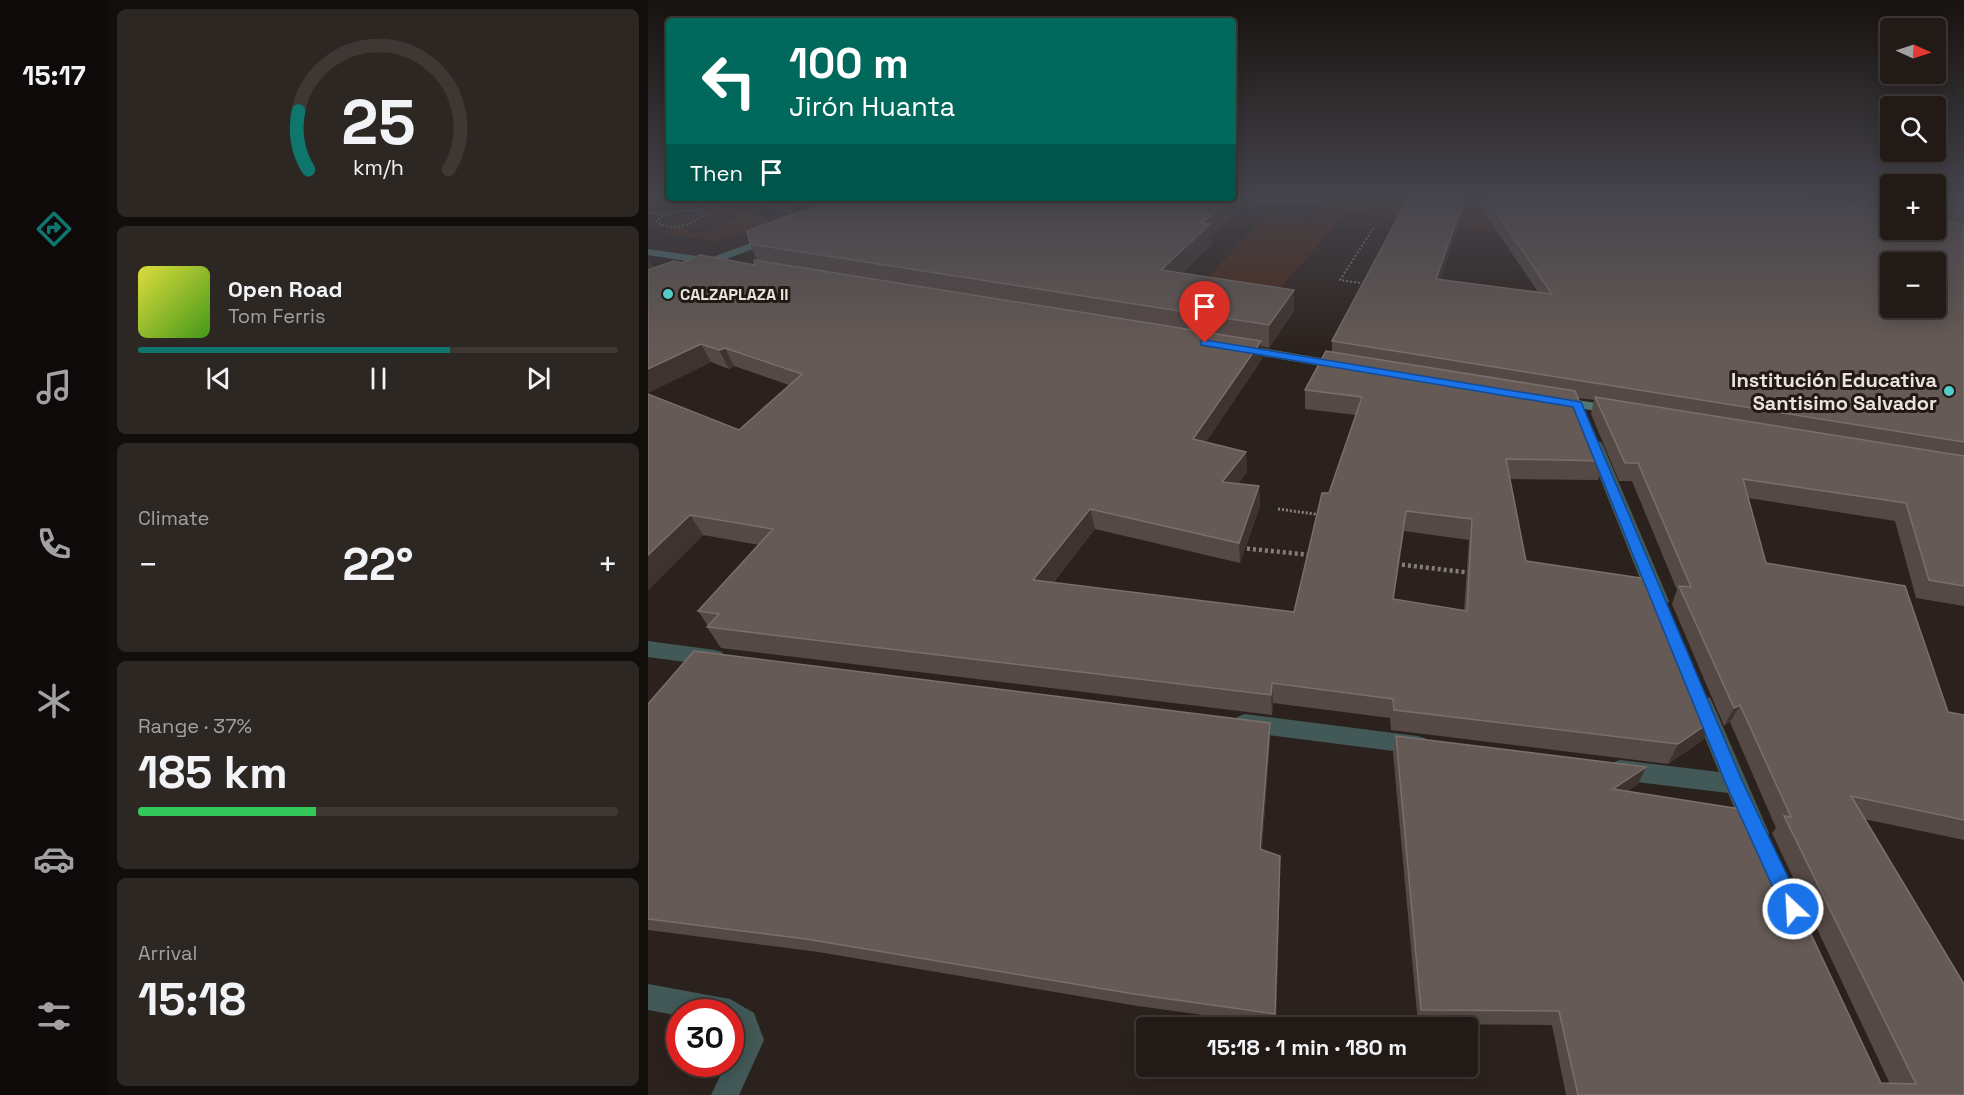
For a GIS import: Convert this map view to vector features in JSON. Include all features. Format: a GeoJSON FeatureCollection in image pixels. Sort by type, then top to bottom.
{"type":"FeatureCollection","features":[{"type":"Feature","properties":{"kind":"street"},"geometry":{"type":"LineString","coordinates":[[689,269],[745,248]]}},
{"type":"Feature","properties":{"kind":"street"},"geometry":{"type":"LineString","coordinates":[[648,252],[745,267]]}},
{"type":"Feature","properties":{"kind":"street"},"geometry":{"type":"LineString","coordinates":[[1222,346],[1364,369]]}},
{"type":"Feature","properties":{"kind":"street"},"geometry":{"type":"LineString","coordinates":[[1544,399],[1636,414]]}},
{"type":"Feature","properties":{"kind":"street"},"geometry":{"type":"LineString","coordinates":[[1577,404],[1666,618]]}},
{"type":"Feature","properties":{"kind":"street"},"geometry":{"type":"LineString","coordinates":[[648,649],[740,661]]}},
{"type":"Feature","properties":{"kind":"street"},"geometry":{"type":"LineString","coordinates":[[1694,685],[1735,784],[1770,859]]}},
{"type":"Feature","properties":{"kind":"street"},"geometry":{"type":"LineString","coordinates":[[1224,721],[1438,747]]}},
{"type":"Feature","properties":{"kind":"street"},"geometry":{"type":"LineString","coordinates":[[1604,768],[1735,784]]}},
{"type":"Feature","properties":{"kind":"lane"},"geometry":{"type":"LineString","coordinates":[[648,998],[730,1012],[745,1023],[751,1040],[725,1095]]}},
{"type":"Feature","properties":{"kind":"path"},"geometry":{"type":"LineString","coordinates":[[1360,248],[1340,280],[1372,284]]}},
{"type":"Feature","properties":{"kind":"path"},"geometry":{"type":"LineString","coordinates":[[1278,508],[1324,516]]}},
{"type":"Feature","properties":{"kind":"path"},"geometry":{"type":"LineString","coordinates":[[1234,547],[1316,556]]}},
{"type":"Feature","properties":{"kind":"path"},"geometry":{"type":"LineString","coordinates":[[1386,563],[1480,573]]}},
{"type":"Feature","properties":{"kind":"shaded area"},"geometry":{"type":"Polygon","coordinates":[[[1235,248],[1315,248],[1275,294],[1205,280],[1235,248]]]}},
{"type":"Feature","properties":{"kind":"building"},"geometry":{"type":"Polygon","coordinates":[[[776,248],[1184,248],[1161,270],[1294,290],[1269,325],[776,248]]]}},
{"type":"Feature","properties":{"kind":"building"},"geometry":{"type":"Polygon","coordinates":[[[1382,248],[1447,248],[1436,279],[1552,294],[1521,248],[1964,248],[1964,442],[1332,341],[1382,248]]]}},
{"type":"Feature","properties":{"kind":"building"},"geometry":{"type":"Polygon","coordinates":[[[700,255],[755,265],[754,260],[1261,341],[1193,439],[1246,452],[1222,482],[1259,486],[1239,543],[1090,509],[1033,580],[1294,612],[1322,493],[1329,493],[1362,397],[1305,390],[1326,351],[1575,391],[1604,461],[1506,459],[1526,561],[1654,580],[1713,720],[1678,744],[1394,710],[1393,699],[1272,683],[1271,695],[707,627],[719,614],[698,611],[773,529],[690,515],[648,555],[648,394],[739,430],[802,374],[725,348],[719,350],[701,344],[648,369],[648,270],[674,261],[682,263],[700,255]],[[1406,511],[1393,599],[1467,611],[1472,519],[1406,511]]]}},
{"type":"Feature","properties":{"kind":"building"},"geometry":{"type":"Polygon","coordinates":[[[1595,397],[1964,456],[1964,586],[1929,580],[1906,503],[1743,479],[1766,563],[1905,586],[1948,712],[1964,715],[1964,820],[1851,796],[1964,984],[1964,1095],[1578,1095],[1559,1011],[1421,1010],[1396,736],[1646,767],[1613,789],[1753,811],[1881,1083],[1916,1084],[1784,816],[1791,817],[1740,705],[1734,708],[1679,586],[1691,587],[1638,463],[1625,463],[1595,397]]]}},
{"type":"Feature","properties":{"kind":"building"},"geometry":{"type":"Polygon","coordinates":[[[694,651],[1270,723],[1260,849],[1280,856],[1275,1014],[1134,994],[806,939],[648,919],[648,704],[694,651]]]}},
{"type":"Feature","properties":{"kind":"place","name":"CALZAPLAZA II"},"geometry":{"type":"Point","coordinates":[668,294]}},
{"type":"Feature","properties":{"kind":"place","name":"Institución Educativa Santisimo Salvador"},"geometry":{"type":"Point","coordinates":[1949,391]}},
{"type":"Feature","properties":{"kind":"route"},"geometry":{"type":"LineString","coordinates":[[1205,343],[1577,404],[1735,784],[1793,909]]}}]}
